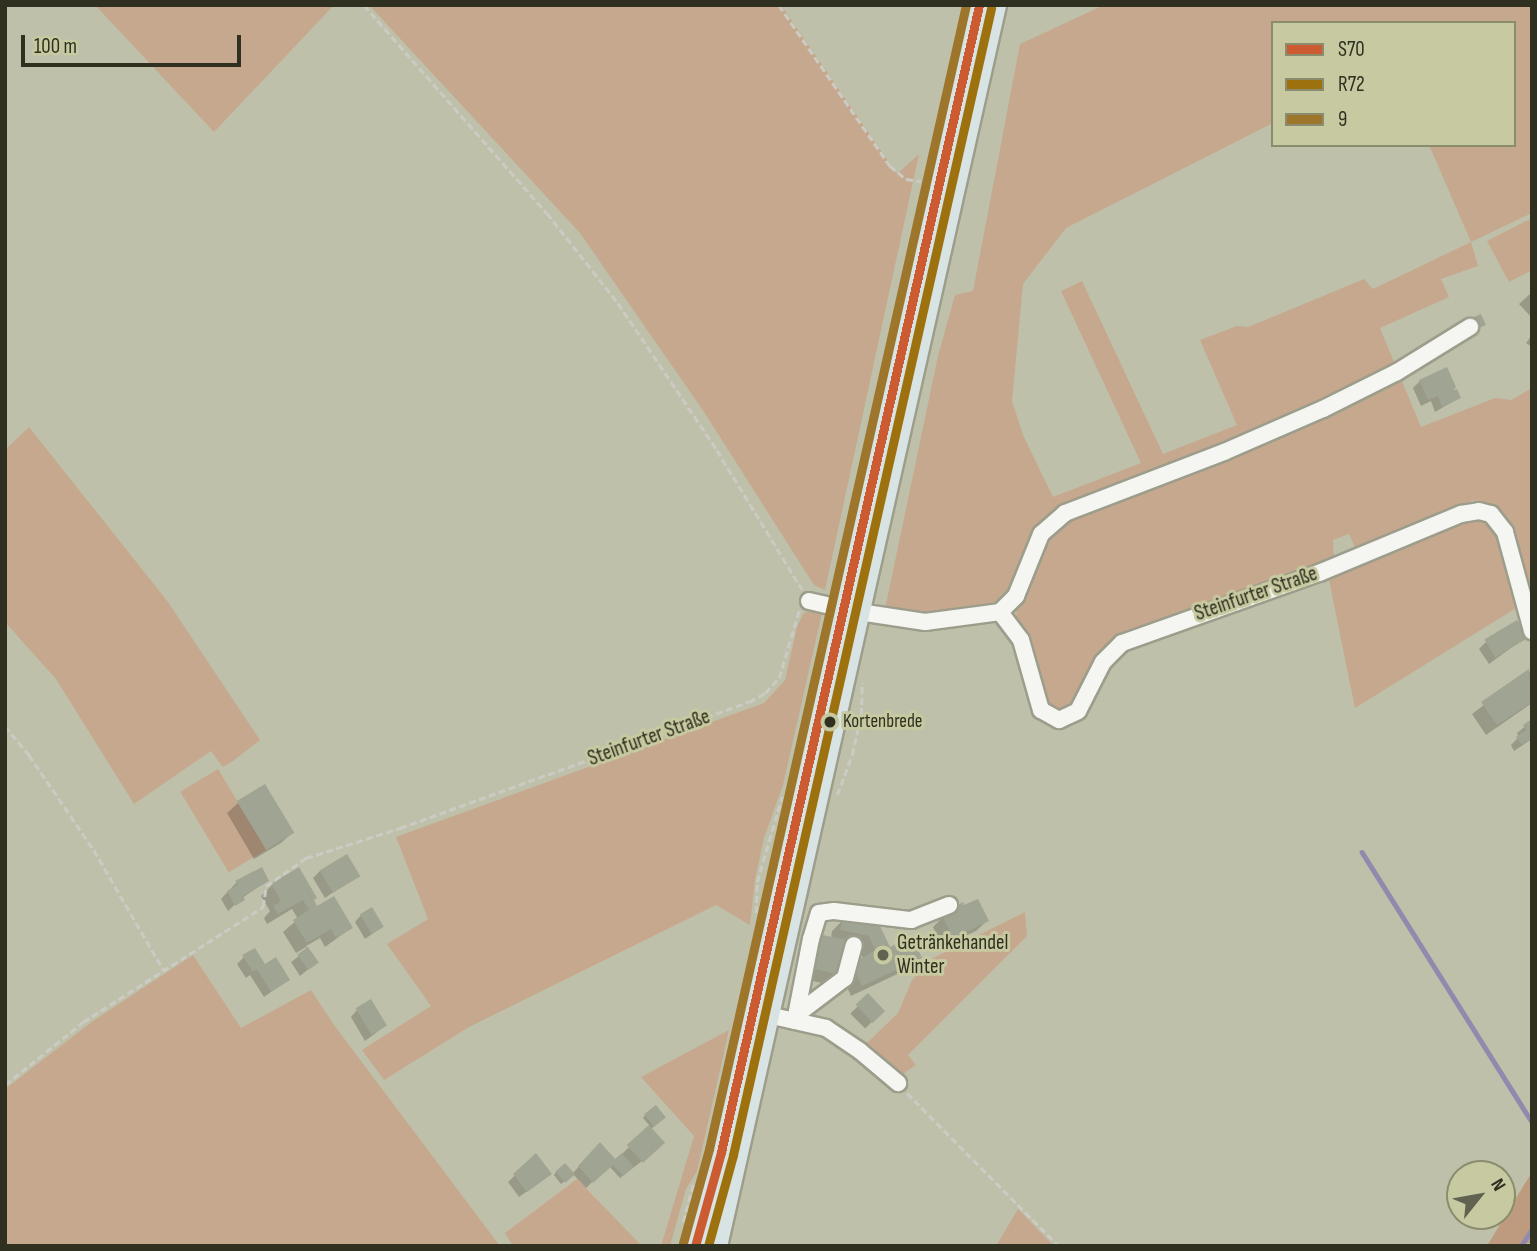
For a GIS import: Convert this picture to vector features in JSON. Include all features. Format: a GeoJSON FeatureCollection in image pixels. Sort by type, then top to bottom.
{"type":"FeatureCollection","features":[{"type":"Feature","properties":{"kind":"main road"},"geometry":{"type":"LineString","coordinates":[[718,1246],[793,905],[851,611],[979,5]]}},
{"type":"Feature","properties":{"kind":"main road"},"geometry":{"type":"LineString","coordinates":[[695,1246],[722,1152],[996,5]]}},
{"type":"Feature","properties":{"kind":"lane"},"geometry":{"type":"LineString","coordinates":[[809,601],[851,611],[925,622],[1000,612],[1016,596],[1041,534],[1065,513],[1224,452],[1323,409],[1397,372],[1470,327]]}},
{"type":"Feature","properties":{"kind":"lane","name":"Steinfurter Straße"},"geometry":{"type":"LineString","coordinates":[[1000,612],[1021,640],[1041,710],[1059,720],[1078,711],[1103,662],[1122,643],[1319,573],[1461,514],[1479,511],[1491,514],[1505,532],[1532,631]]}},
{"type":"Feature","properties":{"kind":"lane"},"geometry":{"type":"LineString","coordinates":[[793,905],[814,909],[820,914]]}},
{"type":"Feature","properties":{"kind":"lane"},"geometry":{"type":"LineString","coordinates":[[820,914],[834,911],[911,920],[949,905]]}},
{"type":"Feature","properties":{"kind":"lane"},"geometry":{"type":"LineString","coordinates":[[795,1018],[809,947],[820,914]]}},
{"type":"Feature","properties":{"kind":"lane"},"geometry":{"type":"LineString","coordinates":[[795,1018],[845,978],[854,945]]}},
{"type":"Feature","properties":{"kind":"lane"},"geometry":{"type":"LineString","coordinates":[[768,1015],[795,1018],[826,1028],[860,1051],[898,1083]]}},
{"type":"Feature","properties":{"kind":"path"},"geometry":{"type":"LineString","coordinates":[[364,5],[547,213],[618,303],[717,450],[809,601]]}},
{"type":"Feature","properties":{"kind":"path"},"geometry":{"type":"LineString","coordinates":[[779,5],[890,166],[906,179],[921,181]]}},
{"type":"Feature","properties":{"kind":"path","name":"Steinfurter Straße"},"geometry":{"type":"LineString","coordinates":[[163,969],[263,907],[266,886],[306,858],[400,828],[749,702],[765,693],[779,678],[798,613],[809,601]]}},
{"type":"Feature","properties":{"kind":"path"},"geometry":{"type":"LineString","coordinates":[[5,726],[29,755],[94,850],[163,969],[52,1044],[5,1085]]}},
{"type":"Feature","properties":{"kind":"path"},"geometry":{"type":"LineString","coordinates":[[898,1083],[1059,1246]]}},
{"type":"Feature","properties":{"kind":"shaded area"},"geometry":{"type":"Polygon","coordinates":[[[95,5],[334,5],[214,132],[95,5]]]}},
{"type":"Feature","properties":{"kind":"shaded area"},"geometry":{"type":"Polygon","coordinates":[[[369,5],[781,5],[897,174],[919,154],[825,590],[814,585],[704,412],[580,233],[369,5]]]}},
{"type":"Feature","properties":{"kind":"shaded area"},"geometry":{"type":"Polygon","coordinates":[[[1104,5],[1532,5],[1532,213],[1471,242],[1478,266],[1441,279],[1449,297],[1380,328],[1421,427],[1495,398],[1511,400],[1532,388],[1532,603],[1507,519],[1474,500],[1356,550],[1349,534],[1333,540],[1334,559],[1120,641],[1076,708],[1060,716],[1045,709],[1027,640],[1016,618],[1021,572],[1004,598],[985,606],[916,613],[885,609],[938,356],[955,295],[973,291],[1020,44],[1104,5]],[[1271,21],[1271,124],[1066,228],[1023,284],[1012,401],[1023,435],[1053,497],[1141,463],[1061,291],[1082,281],[1163,454],[1237,425],[1200,340],[1237,326],[1248,327],[1364,279],[1373,289],[1471,242],[1430,147],[1516,147],[1516,21],[1271,21]]]}},
{"type":"Feature","properties":{"kind":"shaded area"},"geometry":{"type":"Polygon","coordinates":[[[1532,218],[1532,270],[1509,282],[1487,241],[1532,218]]]}},
{"type":"Feature","properties":{"kind":"shaded area"},"geometry":{"type":"Polygon","coordinates":[[[29,427],[168,602],[260,740],[223,767],[211,751],[134,804],[56,679],[5,622],[5,450],[29,427]]]}},
{"type":"Feature","properties":{"kind":"shaded area"},"geometry":{"type":"Polygon","coordinates":[[[1478,516],[1489,518],[1501,531],[1521,605],[1355,708],[1328,575],[1478,516]]]}},
{"type":"Feature","properties":{"kind":"shaded area"},"geometry":{"type":"Polygon","coordinates":[[[812,609],[822,613],[783,785],[764,838],[755,880],[750,925],[716,905],[469,1027],[384,1080],[362,1050],[431,1006],[387,944],[428,919],[396,837],[764,703],[785,680],[797,627],[803,614],[812,609]]]}},
{"type":"Feature","properties":{"kind":"shaded area"},"geometry":{"type":"Polygon","coordinates":[[[218,769],[266,850],[229,872],[180,792],[218,769]]]}},
{"type":"Feature","properties":{"kind":"shaded area"},"geometry":{"type":"Polygon","coordinates":[[[1025,912],[1027,936],[908,1055],[916,1065],[898,1077],[864,1046],[898,1013],[912,980],[933,958],[1025,912]]]}},
{"type":"Feature","properties":{"kind":"shaded area"},"geometry":{"type":"Polygon","coordinates":[[[193,955],[241,1028],[311,990],[334,1025],[500,1246],[5,1246],[5,1089],[93,1021],[193,955]]]}},
{"type":"Feature","properties":{"kind":"shaded area"},"geometry":{"type":"Polygon","coordinates":[[[729,1030],[697,1171],[686,1189],[670,1246],[661,1246],[694,1136],[641,1077],[729,1030]]]}},
{"type":"Feature","properties":{"kind":"shaded area"},"geometry":{"type":"Polygon","coordinates":[[[1532,1172],[1532,1243],[1487,1246],[1497,1230],[1516,1230],[1516,1198],[1532,1172]]]}},
{"type":"Feature","properties":{"kind":"shaded area"},"geometry":{"type":"Polygon","coordinates":[[[577,1179],[642,1246],[513,1246],[505,1233],[577,1179]]]}},
{"type":"Feature","properties":{"kind":"shaded area"},"geometry":{"type":"Polygon","coordinates":[[[1018,1209],[1054,1246],[996,1246],[1018,1209]]]}},
{"type":"Feature","properties":{"kind":"building"},"geometry":{"type":"Polygon","coordinates":[[[1481,314],[1486,325],[1474,330],[1469,319],[1481,314]]]}},
{"type":"Feature","properties":{"kind":"building"},"geometry":{"type":"Polygon","coordinates":[[[1447,367],[1456,387],[1453,390],[1457,389],[1461,398],[1442,407],[1438,396],[1428,400],[1419,380],[1447,367]]]}},
{"type":"Feature","properties":{"kind":"building"},"geometry":{"type":"Polygon","coordinates":[[[1517,620],[1528,638],[1495,658],[1484,640],[1517,620]]]}},
{"type":"Feature","properties":{"kind":"building"},"geometry":{"type":"Polygon","coordinates":[[[1529,669],[1532,702],[1497,725],[1481,702],[1529,669]]]}},
{"type":"Feature","properties":{"kind":"building"},"geometry":{"type":"Polygon","coordinates":[[[1532,719],[1532,739],[1522,745],[1516,737],[1526,730],[1523,725],[1532,719]]]}},
{"type":"Feature","properties":{"kind":"building"},"geometry":{"type":"Polygon","coordinates":[[[265,784],[294,833],[266,850],[237,801],[265,784]]]}},
{"type":"Feature","properties":{"kind":"building"},"geometry":{"type":"Polygon","coordinates":[[[347,854],[360,876],[333,893],[320,870],[347,854]]]}},
{"type":"Feature","properties":{"kind":"building"},"geometry":{"type":"Polygon","coordinates":[[[262,867],[269,881],[243,896],[245,900],[235,906],[227,891],[238,885],[235,881],[262,867]]]}},
{"type":"Feature","properties":{"kind":"building"},"geometry":{"type":"Polygon","coordinates":[[[299,867],[317,898],[314,900],[317,906],[334,896],[353,928],[336,938],[331,929],[307,943],[293,920],[309,910],[303,900],[278,914],[273,906],[281,901],[271,884],[299,867]]]}},
{"type":"Feature","properties":{"kind":"building"},"geometry":{"type":"Polygon","coordinates":[[[978,899],[989,921],[953,938],[942,915],[963,902],[964,905],[978,899]]]}},
{"type":"Feature","properties":{"kind":"building"},"geometry":{"type":"Polygon","coordinates":[[[372,907],[384,927],[372,934],[360,914],[372,907]]]}},
{"type":"Feature","properties":{"kind":"building"},"geometry":{"type":"Polygon","coordinates":[[[843,918],[877,920],[890,947],[912,937],[922,958],[862,986],[852,964],[875,950],[869,936],[840,930],[843,918]]]}},
{"type":"Feature","properties":{"kind":"building"},"geometry":{"type":"Polygon","coordinates":[[[818,934],[847,940],[840,974],[811,968],[818,934]]]}},
{"type":"Feature","properties":{"kind":"building"},"geometry":{"type":"Polygon","coordinates":[[[308,947],[319,963],[308,970],[297,954],[308,947]]]}},
{"type":"Feature","properties":{"kind":"building"},"geometry":{"type":"Polygon","coordinates":[[[255,948],[265,964],[276,957],[290,980],[271,992],[257,969],[253,972],[242,955],[255,948]]]}},
{"type":"Feature","properties":{"kind":"building"},"geometry":{"type":"Polygon","coordinates":[[[868,993],[885,1011],[873,1023],[856,1005],[868,993]]]}},
{"type":"Feature","properties":{"kind":"building"},"geometry":{"type":"Polygon","coordinates":[[[371,999],[387,1026],[372,1035],[356,1008],[371,999]]]}},
{"type":"Feature","properties":{"kind":"building"},"geometry":{"type":"Polygon","coordinates":[[[656,1105],[666,1118],[654,1127],[644,1114],[656,1105]]]}},
{"type":"Feature","properties":{"kind":"building"},"geometry":{"type":"Polygon","coordinates":[[[649,1125],[665,1143],[643,1163],[627,1145],[649,1125]]]}},
{"type":"Feature","properties":{"kind":"building"},"geometry":{"type":"Polygon","coordinates":[[[600,1142],[615,1159],[622,1153],[634,1167],[623,1176],[613,1165],[593,1183],[578,1166],[600,1142]]]}},
{"type":"Feature","properties":{"kind":"building"},"geometry":{"type":"Polygon","coordinates":[[[536,1153],[552,1174],[527,1192],[513,1174],[536,1153]]]}},
{"type":"Feature","properties":{"kind":"building"},"geometry":{"type":"Polygon","coordinates":[[[565,1163],[575,1174],[565,1183],[555,1172],[565,1163]]]}},
{"type":"Feature","properties":{"kind":"waterway"},"geometry":{"type":"LineString","coordinates":[[1362,852],[1532,1122]]}},
{"type":"Feature","properties":{"kind":"waterway"},"geometry":{"type":"LineString","coordinates":[[1521,1246],[1532,1229]]}},
{"type":"Feature","properties":{"kind":"transit line","name":"9"},"geometry":{"type":"LineString","coordinates":[[683,1243],[709,1149],[966,5]]}},
{"type":"Feature","properties":{"kind":"transit line","name":"S70"},"geometry":{"type":"LineString","coordinates":[[695,1246],[721,1152],[979,5]]}},
{"type":"Feature","properties":{"kind":"transit line","name":"R72"},"geometry":{"type":"LineString","coordinates":[[708,1246],[733,1155],[991,8]]}},
{"type":"Feature","properties":{"kind":"place","name":"Kortenbrede"},"geometry":{"type":"Point","coordinates":[830,722]}},
{"type":"Feature","properties":{"kind":"place","name":"Getränkehandel Winter"},"geometry":{"type":"Point","coordinates":[883,955]}}]}
